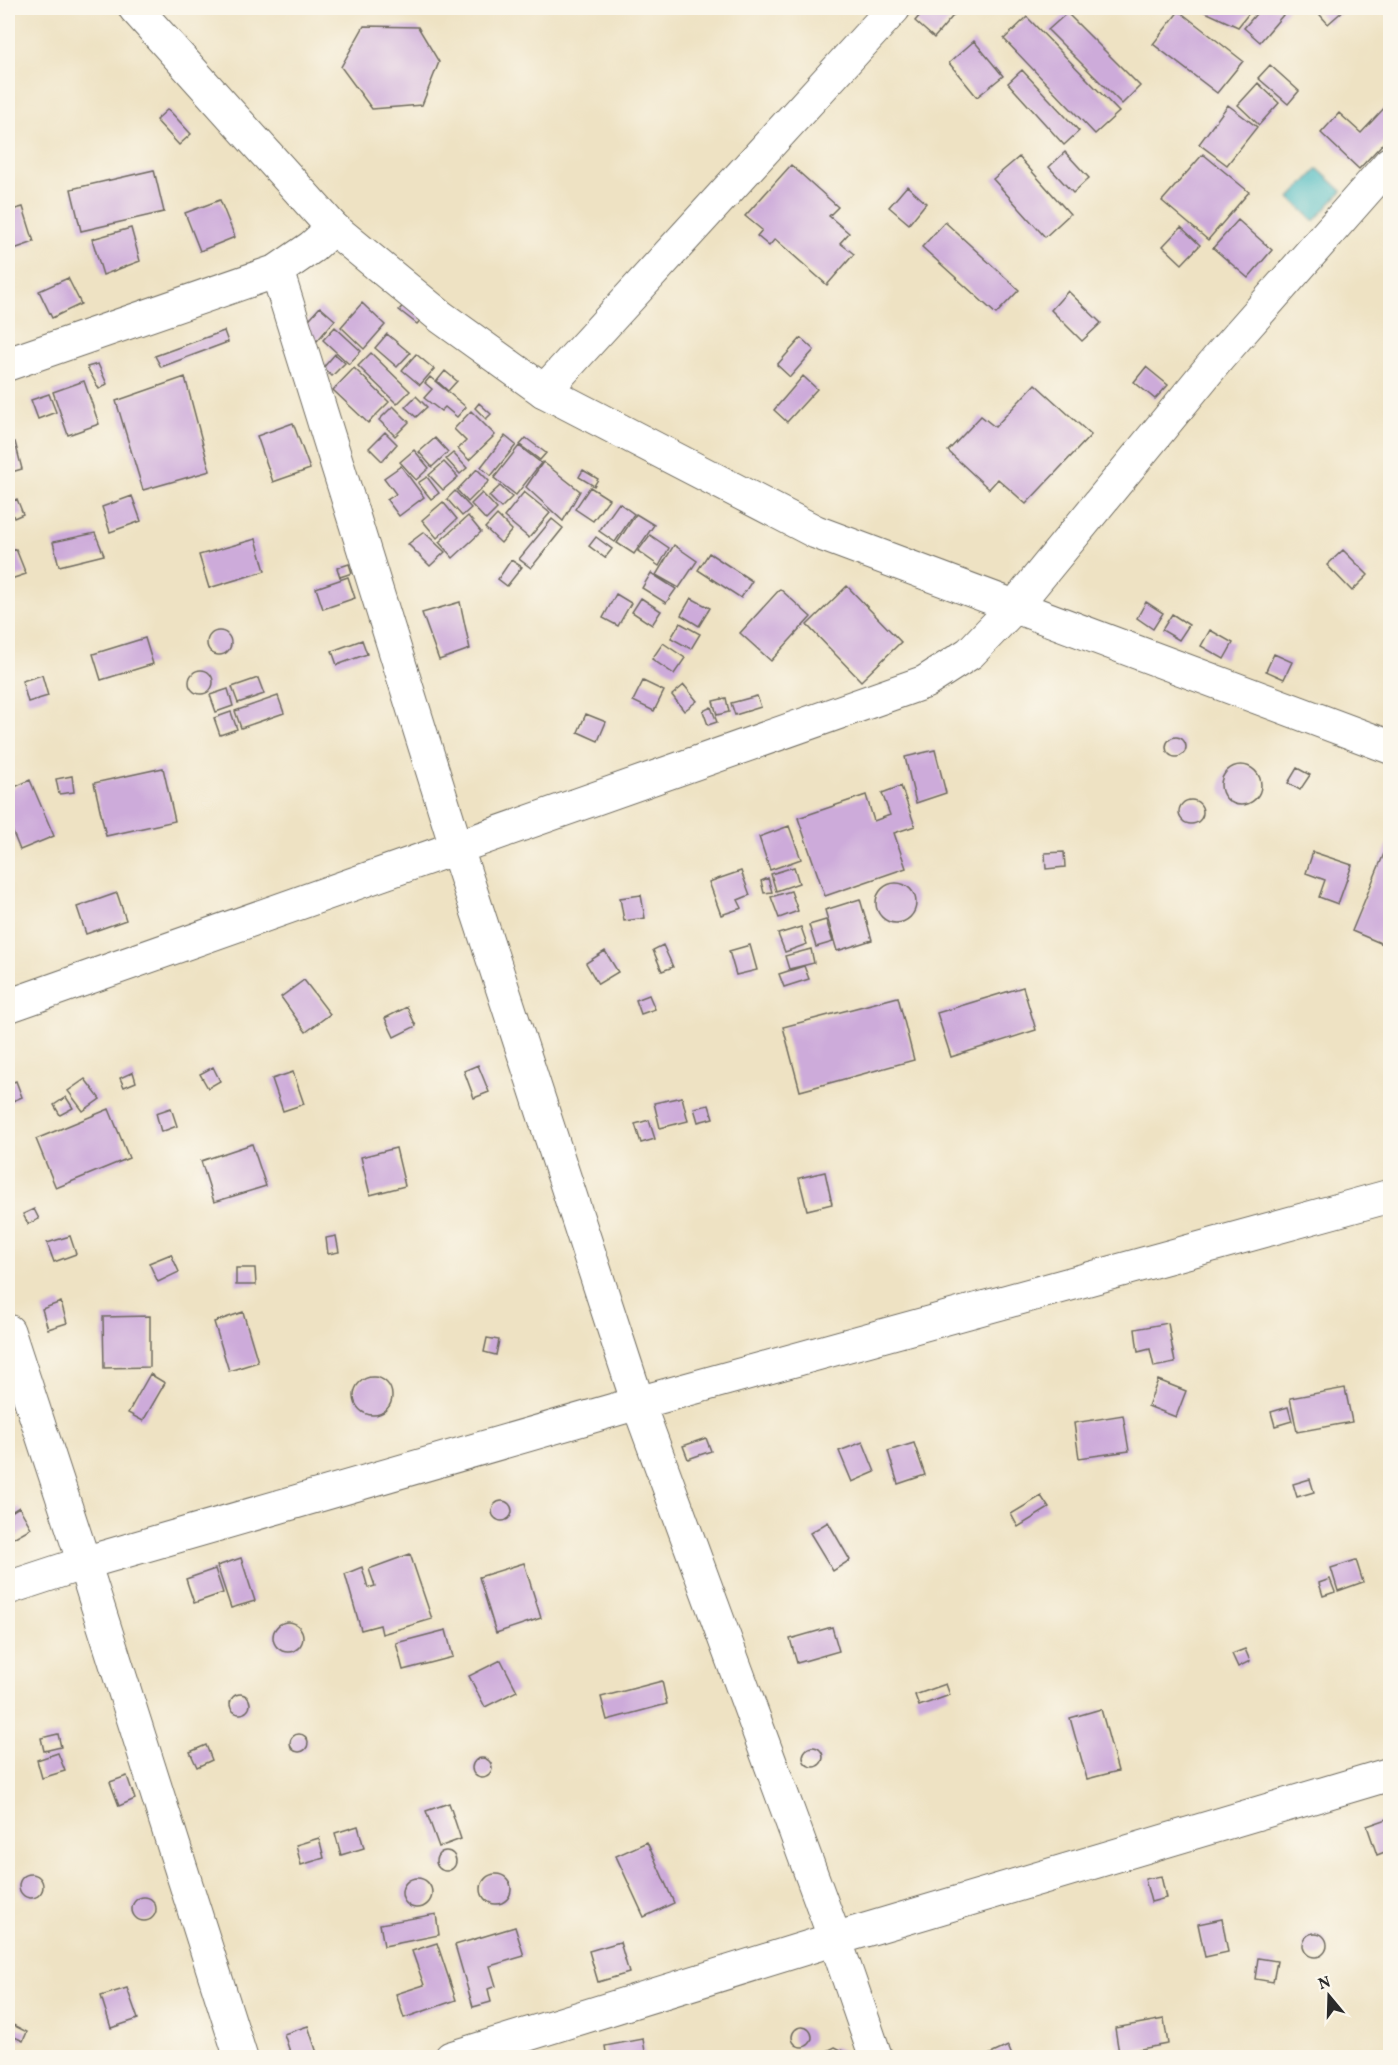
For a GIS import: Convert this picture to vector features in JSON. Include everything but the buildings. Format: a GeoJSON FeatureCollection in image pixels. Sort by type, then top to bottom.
{"type":"FeatureCollection","features":[{"type":"Feature","properties":{"kind":"street"},"geometry":{"type":"LineString","coordinates":[[135,8],[333,228],[441,317],[544,391],[816,532],[1390,747]]}},
{"type":"Feature","properties":{"kind":"street"},"geometry":{"type":"LineString","coordinates":[[544,391],[894,8]]}},
{"type":"Feature","properties":{"kind":"street"},"geometry":{"type":"LineString","coordinates":[[8,1006],[925,682],[970,653],[1015,606],[1220,356],[1390,163]]}},
{"type":"Feature","properties":{"kind":"street"},"geometry":{"type":"LineString","coordinates":[[8,364],[277,271],[312,247],[333,228]]}},
{"type":"Feature","properties":{"kind":"street"},"geometry":{"type":"LineString","coordinates":[[277,271],[456,846],[638,1403],[835,1939],[876,2058]]}},
{"type":"Feature","properties":{"kind":"street"},"geometry":{"type":"LineString","coordinates":[[8,1588],[84,1563],[638,1403],[1390,1196]]}},
{"type":"Feature","properties":{"kind":"street"},"geometry":{"type":"LineString","coordinates":[[8,1331],[84,1563],[240,2058]]}},
{"type":"Feature","properties":{"kind":"street"},"geometry":{"type":"LineString","coordinates":[[451,2058],[835,1939],[1390,1774]]}},
{"type":"Feature","properties":{"kind":"water"},"geometry":{"type":"Polygon","coordinates":[[[1318,169],[1342,191],[1314,221],[1290,198],[1318,169]]]}}]}
